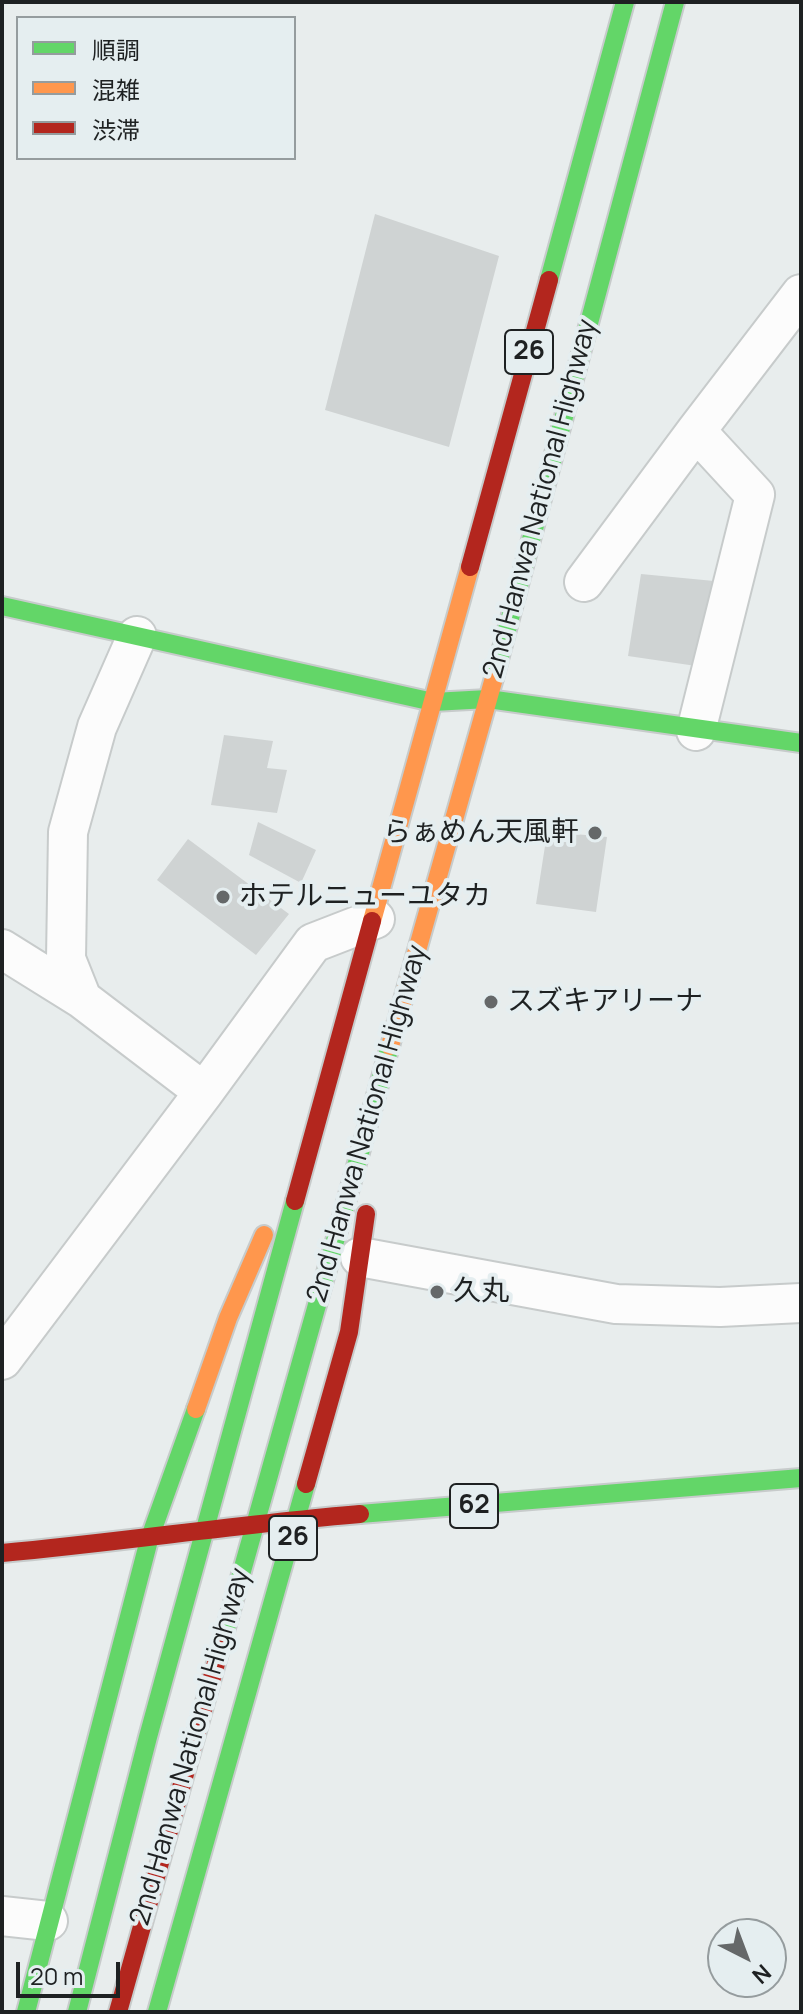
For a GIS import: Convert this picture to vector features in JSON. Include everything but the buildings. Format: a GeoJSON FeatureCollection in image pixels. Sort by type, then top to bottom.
{"type":"FeatureCollection","features":[{"type":"Feature","properties":{"kind":"main road","name":"2nd Hanwa National Highway"},"geometry":{"type":"LineString","coordinates":[[77,2012],[148,1737],[625,2]]}},
{"type":"Feature","properties":{"kind":"main road","name":"2nd Hanwa National Highway"},"geometry":{"type":"LineString","coordinates":[[118,2012],[189,1749],[488,699],[675,2]]}},
{"type":"Feature","properties":{"kind":"main road"},"geometry":{"type":"LineString","coordinates":[[2,606],[433,702],[488,699],[696,731],[801,743]]}},
{"type":"Feature","properties":{"kind":"main road","name":"26"},"geometry":{"type":"LineString","coordinates":[[158,2009],[349,1332],[386,1060]]}},
{"type":"Feature","properties":{"kind":"main road","name":"26"},"geometry":{"type":"LineString","coordinates":[[26,2012],[149,1540],[228,1318],[330,1084]]}},
{"type":"Feature","properties":{"kind":"main road","name":"62"},"geometry":{"type":"LineString","coordinates":[[2,1553],[149,1540],[254,1523],[801,1478]]}},
{"type":"Feature","properties":{"kind":"street"},"geometry":{"type":"LineString","coordinates":[[584,582],[801,294]]}},
{"type":"Feature","properties":{"kind":"street"},"geometry":{"type":"LineString","coordinates":[[696,431],[755,495],[696,731]]}},
{"type":"Feature","properties":{"kind":"street"},"geometry":{"type":"LineString","coordinates":[[82,999],[66,959],[68,832],[97,727],[137,636]]}},
{"type":"Feature","properties":{"kind":"street"},"geometry":{"type":"LineString","coordinates":[[2,1360],[313,943],[375,919]]}},
{"type":"Feature","properties":{"kind":"street"},"geometry":{"type":"LineString","coordinates":[[2,949],[82,999],[204,1092]]}},
{"type":"Feature","properties":{"kind":"street"},"geometry":{"type":"LineString","coordinates":[[360,1257],[616,1304],[720,1307],[801,1303]]}},
{"type":"Feature","properties":{"kind":"street"},"geometry":{"type":"LineString","coordinates":[[2,1916],[44,1938]]}},
{"type":"Feature","properties":{"kind":"traffic: fast"},"geometry":{"type":"LineString","coordinates":[[549,280],[625,2]]}},
{"type":"Feature","properties":{"kind":"traffic: fast"},"geometry":{"type":"LineString","coordinates":[[494,678],[675,2]]}},
{"type":"Feature","properties":{"kind":"traffic: fast"},"geometry":{"type":"LineString","coordinates":[[2,606],[433,702],[488,699],[801,743]]}},
{"type":"Feature","properties":{"kind":"traffic: fast"},"geometry":{"type":"LineString","coordinates":[[220,1649],[390,1046]]}},
{"type":"Feature","properties":{"kind":"traffic: fast"},"geometry":{"type":"LineString","coordinates":[[77,2012],[148,1737],[295,1201]]}},
{"type":"Feature","properties":{"kind":"traffic: fast"},"geometry":{"type":"LineString","coordinates":[[26,2012],[149,1540],[196,1409]]}},
{"type":"Feature","properties":{"kind":"traffic: fast"},"geometry":{"type":"LineString","coordinates":[[360,1514],[801,1478]]}},
{"type":"Feature","properties":{"kind":"traffic: fast"},"geometry":{"type":"LineString","coordinates":[[157,2012],[306,1484]]}},
{"type":"Feature","properties":{"kind":"traffic: slow"},"geometry":{"type":"LineString","coordinates":[[372,921],[470,567]]}},
{"type":"Feature","properties":{"kind":"traffic: slow"},"geometry":{"type":"LineString","coordinates":[[390,1046],[494,678]]}},
{"type":"Feature","properties":{"kind":"traffic: slow"},"geometry":{"type":"LineString","coordinates":[[196,1409],[228,1318],[264,1235]]}},
{"type":"Feature","properties":{"kind":"traffic: jam"},"geometry":{"type":"LineString","coordinates":[[470,567],[549,280]]}},
{"type":"Feature","properties":{"kind":"traffic: jam"},"geometry":{"type":"LineString","coordinates":[[295,1201],[372,921]]}},
{"type":"Feature","properties":{"kind":"traffic: jam"},"geometry":{"type":"LineString","coordinates":[[306,1484],[349,1332],[366,1214]]}},
{"type":"Feature","properties":{"kind":"traffic: jam"},"geometry":{"type":"LineString","coordinates":[[2,1553],[360,1514]]}},
{"type":"Feature","properties":{"kind":"traffic: jam"},"geometry":{"type":"LineString","coordinates":[[118,2012],[220,1649]]}},
{"type":"Feature","properties":{"kind":"place","name":"らぁめん天風軒"},"geometry":{"type":"Point","coordinates":[595,833]}},
{"type":"Feature","properties":{"kind":"place","name":"ホテルニューユタカ"},"geometry":{"type":"Point","coordinates":[223,897]}},
{"type":"Feature","properties":{"kind":"place","name":"スズキアリーナ"},"geometry":{"type":"Point","coordinates":[491,1002]}},
{"type":"Feature","properties":{"kind":"place","name":"久丸"},"geometry":{"type":"Point","coordinates":[437,1292]}}]}
